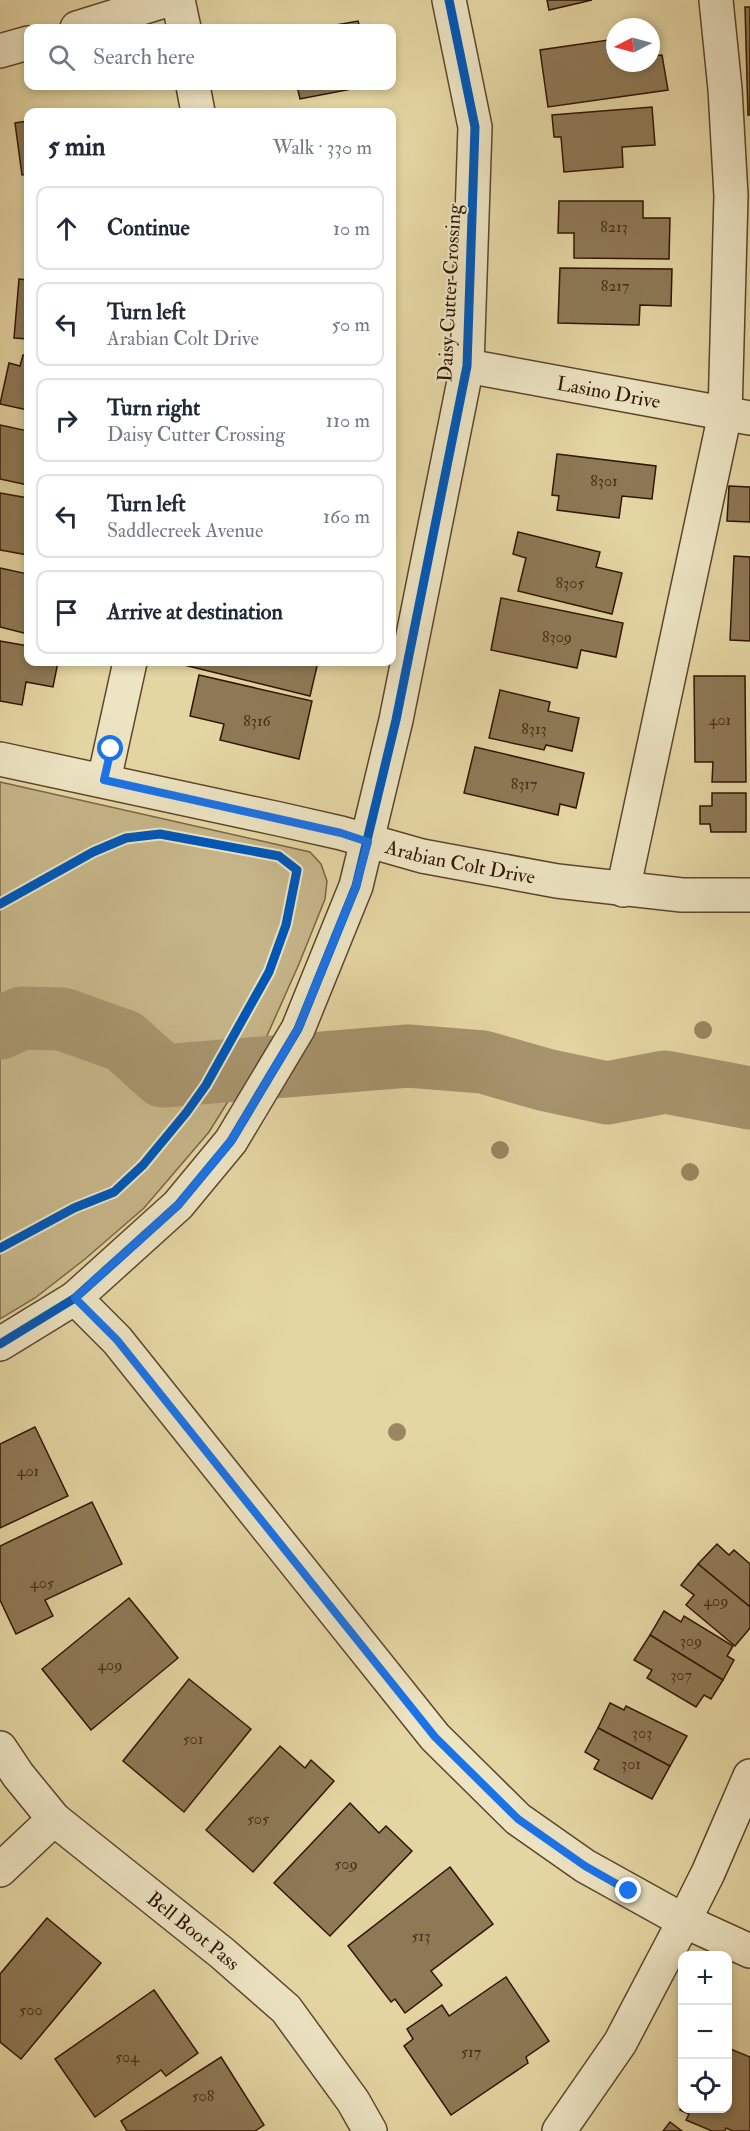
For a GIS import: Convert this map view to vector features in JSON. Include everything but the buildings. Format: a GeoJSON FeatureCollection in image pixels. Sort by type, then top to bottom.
{"type":"FeatureCollection","features":[{"type":"Feature","properties":{"kind":"street"},"geometry":{"type":"LineString","coordinates":[[90,24],[167,0]]}},
{"type":"Feature","properties":{"kind":"street"},"geometry":{"type":"LineString","coordinates":[[178,0],[183,24]]}},
{"type":"Feature","properties":{"kind":"street","name":"Daisy Cutter Crossing"},"geometry":{"type":"LineString","coordinates":[[0,1344],[75,1298],[178,1205],[231,1141],[298,1029],[356,886],[396,720],[466,366],[475,126],[449,0]]}},
{"type":"Feature","properties":{"kind":"street"},"geometry":{"type":"LineString","coordinates":[[623,890],[738,416],[731,196],[725,88],[716,0]]}},
{"type":"Feature","properties":{"kind":"street"},"geometry":{"type":"LineString","coordinates":[[0,51],[24,44]]}},
{"type":"Feature","properties":{"kind":"street"},"geometry":{"type":"LineString","coordinates":[[195,90],[197,108]]}},
{"type":"Feature","properties":{"kind":"street","name":"Lasino Drive"},"geometry":{"type":"LineString","coordinates":[[466,366],[738,416]]}},
{"type":"Feature","properties":{"kind":"street"},"geometry":{"type":"LineString","coordinates":[[104,780],[129,666]]}},
{"type":"Feature","properties":{"kind":"street","name":"Arabian Colt Drive"},"geometry":{"type":"LineString","coordinates":[[0,759],[341,833],[422,856],[557,881],[682,895],[750,895]]}},
{"type":"Feature","properties":{"kind":"street"},"geometry":{"type":"LineString","coordinates":[[75,1298],[117,1340],[435,1737],[518,1819],[585,1866],[684,1921],[750,1951]]}},
{"type":"Feature","properties":{"kind":"street","name":"Bell Boot Pass"},"geometry":{"type":"LineString","coordinates":[[0,1748],[18,1775],[54,1819],[222,1953],[286,2009],[353,2101],[370,2131]]}},
{"type":"Feature","properties":{"kind":"street"},"geometry":{"type":"LineString","coordinates":[[559,2131],[620,2043],[684,1921],[750,1776]]}},
{"type":"Feature","properties":{"kind":"street"},"geometry":{"type":"LineString","coordinates":[[0,1870],[54,1819]]}},
{"type":"Feature","properties":{"kind":"shaded area"},"geometry":{"type":"Polygon","coordinates":[[[0,782],[310,852],[321,864],[327,881],[325,899],[262,1047],[209,1132],[144,1208],[35,1298],[0,1319],[0,782]]]}},
{"type":"Feature","properties":{"kind":"waterway"},"geometry":{"type":"LineString","coordinates":[[0,1028],[22,1018],[62,1019],[124,1041],[163,1076],[408,1056],[483,1062],[546,1080],[607,1093],[665,1082],[750,1098]]}},
{"type":"Feature","properties":{"kind":"cycle path"},"geometry":{"type":"LineString","coordinates":[[0,1344],[75,1298],[178,1205],[231,1141],[298,1029],[356,886],[396,720],[467,366],[475,127],[449,0]]}},
{"type":"Feature","properties":{"kind":"cycle path"},"geometry":{"type":"LineString","coordinates":[[0,904],[93,852],[126,838],[160,834],[279,856],[297,870],[286,925],[269,972],[206,1085],[186,1113],[143,1165],[114,1192],[74,1208],[0,1248]]}},
{"type":"Feature","properties":{"kind":"route"},"geometry":{"type":"LineString","coordinates":[[111,749],[104,780],[341,833],[368,842],[356,886],[298,1029],[231,1141],[178,1205],[75,1298],[117,1340],[435,1737],[518,1819],[585,1866],[629,1891]]}}]}
